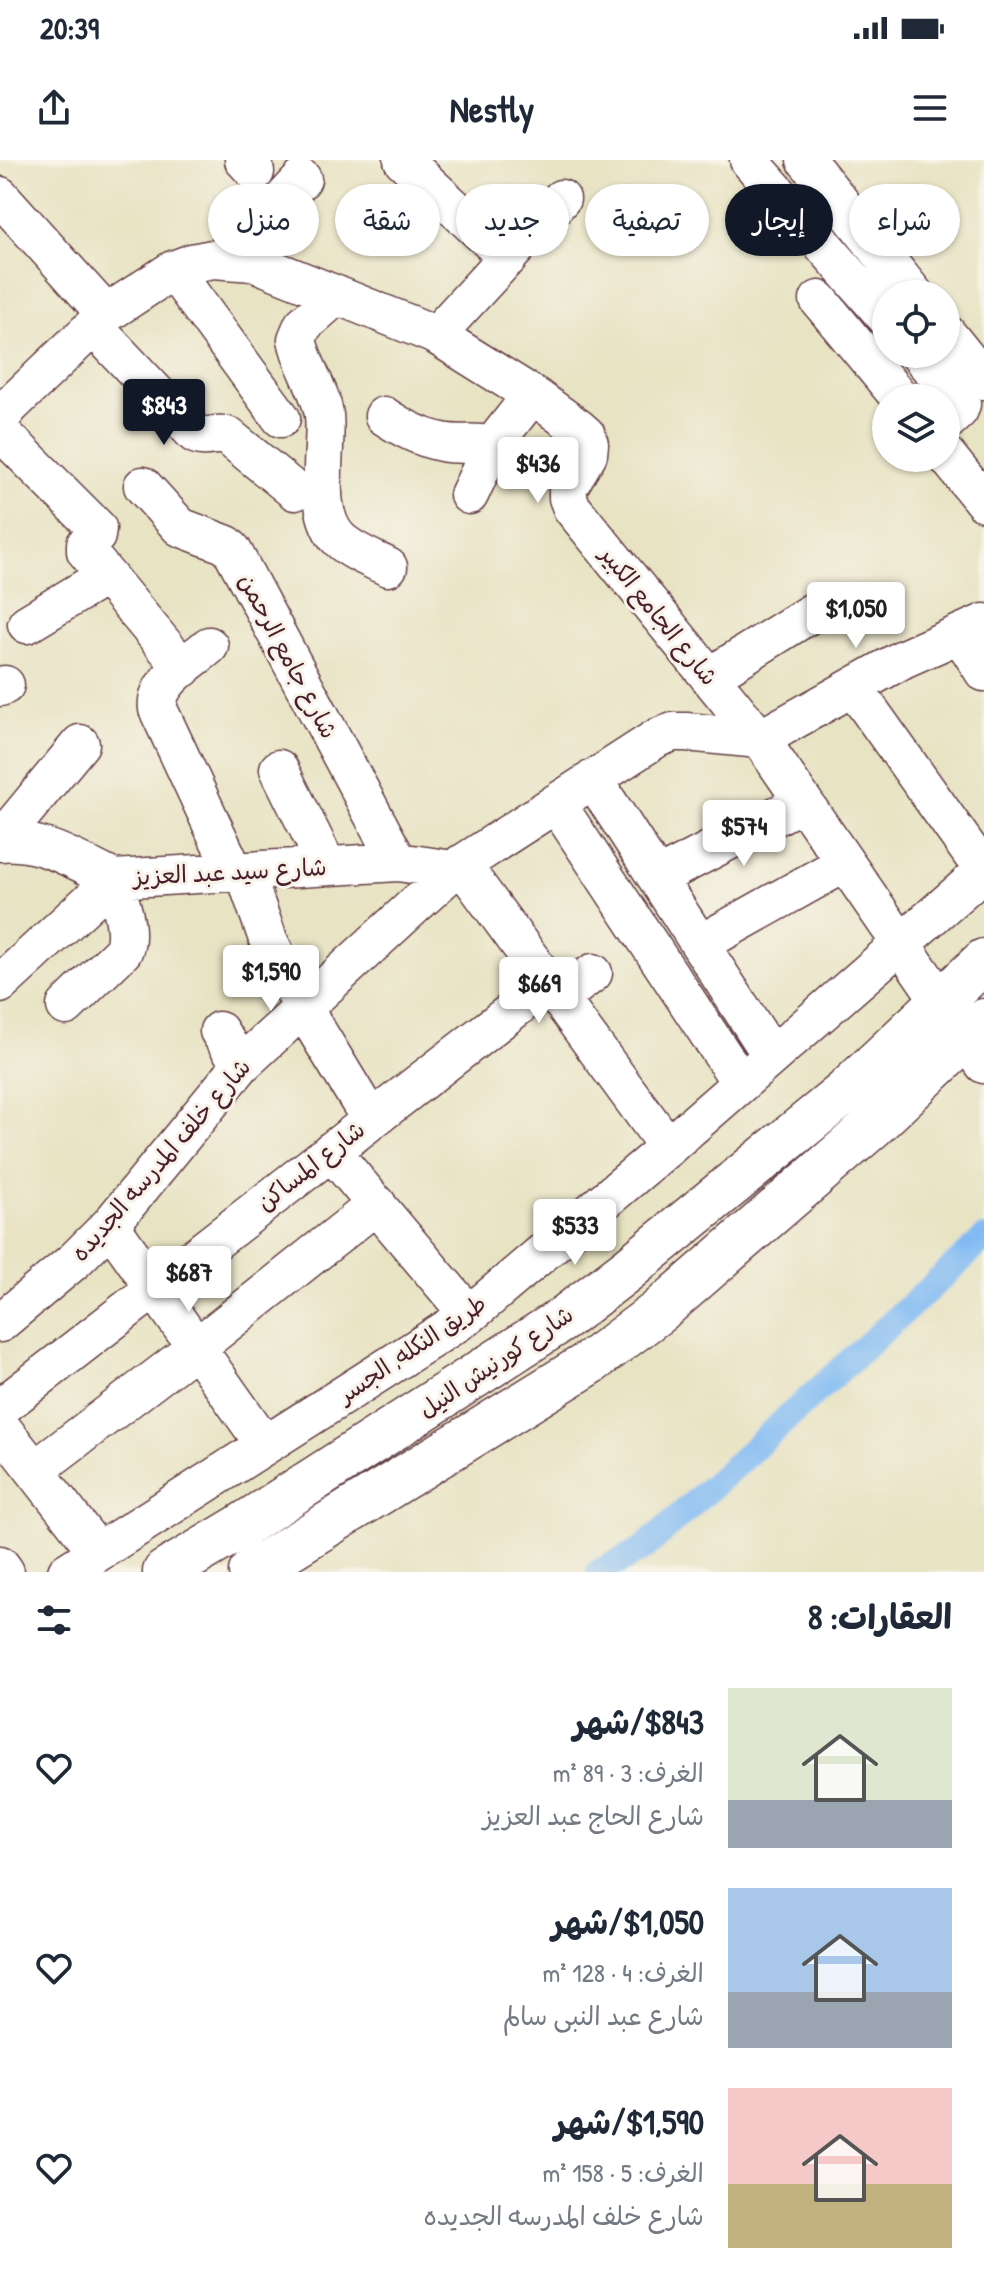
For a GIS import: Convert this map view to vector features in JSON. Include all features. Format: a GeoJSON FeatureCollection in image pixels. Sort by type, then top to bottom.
{"type":"FeatureCollection","features":[{"type":"Feature","properties":{"kind":"main road","name":"شارع كورنيش النيل"},"geometry":{"type":"LineString","coordinates":[[165,1572],[315,1480],[563,1319],[844,1093],[984,961]]}},
{"type":"Feature","properties":{"kind":"main road","name":"شارع كورنيش النيل"},"geometry":{"type":"LineString","coordinates":[[251,1572],[602,1353],[658,1312],[874,1125],[978,1041]]}},
{"type":"Feature","properties":{"kind":"street"},"geometry":{"type":"LineString","coordinates":[[403,160],[508,258],[436,335]]}},
{"type":"Feature","properties":{"kind":"street"},"geometry":{"type":"LineString","coordinates":[[749,160],[872,301]]}},
{"type":"Feature","properties":{"kind":"street"},"geometry":{"type":"LineString","coordinates":[[806,160],[903,280]]}},
{"type":"Feature","properties":{"kind":"street"},"geometry":{"type":"LineString","coordinates":[[228,259],[302,179]]}},
{"type":"Feature","properties":{"kind":"street"},"geometry":{"type":"LineString","coordinates":[[0,196],[195,434],[202,437],[220,433],[229,437],[295,491]]}},
{"type":"Feature","properties":{"kind":"street","name":"شارع الجامع الكبير"},"geometry":{"type":"LineString","coordinates":[[2,413],[99,320],[173,270],[192,263],[228,259],[254,262],[436,335],[532,395],[586,435],[588,454],[568,487],[572,508],[760,739],[941,1003],[978,1041]]}},
{"type":"Feature","properties":{"kind":"street"},"geometry":{"type":"LineString","coordinates":[[173,270],[281,418]]}},
{"type":"Feature","properties":{"kind":"street"},"geometry":{"type":"LineString","coordinates":[[337,295],[300,329],[297,339],[324,414],[322,482],[328,518],[337,538],[388,567]]}},
{"type":"Feature","properties":{"kind":"street"},"geometry":{"type":"LineString","coordinates":[[819,300],[888,384]]}},
{"type":"Feature","properties":{"kind":"street"},"geometry":{"type":"LineString","coordinates":[[960,350],[984,380]]}},
{"type":"Feature","properties":{"kind":"street"},"geometry":{"type":"LineString","coordinates":[[931,368],[944,384]]}},
{"type":"Feature","properties":{"kind":"street"},"geometry":{"type":"LineString","coordinates":[[469,495],[492,446],[532,395]]}},
{"type":"Feature","properties":{"kind":"street"},"geometry":{"type":"LineString","coordinates":[[2,413],[97,528],[97,534],[85,549],[106,576],[196,657],[161,690],[158,709],[303,1008],[371,1120]]}},
{"type":"Feature","properties":{"kind":"street"},"geometry":{"type":"LineString","coordinates":[[384,416],[408,432],[442,442],[480,442],[492,446]]}},
{"type":"Feature","properties":{"kind":"street"},"geometry":{"type":"LineString","coordinates":[[960,472],[984,502]]}},
{"type":"Feature","properties":{"kind":"street","name":"شارع جامع الرحمن"},"geometry":{"type":"LineString","coordinates":[[143,486],[180,527],[227,545],[232,550],[398,862]]}},
{"type":"Feature","properties":{"kind":"street"},"geometry":{"type":"LineString","coordinates":[[27,624],[106,576]]}},
{"type":"Feature","properties":{"kind":"street"},"geometry":{"type":"LineString","coordinates":[[709,677],[813,612]]}},
{"type":"Feature","properties":{"kind":"street"},"geometry":{"type":"LineString","coordinates":[[760,739],[903,659],[972,629],[984,672]]}},
{"type":"Feature","properties":{"kind":"street"},"geometry":{"type":"LineString","coordinates":[[853,687],[984,871]]}},
{"type":"Feature","properties":{"kind":"street","name":"شارع خلف المدرسه الجديده"},"geometry":{"type":"LineString","coordinates":[[0,1323],[75,1260],[110,1225],[241,1065],[457,867],[657,738],[673,732],[760,739]]}},
{"type":"Feature","properties":{"kind":"street"},"geometry":{"type":"LineString","coordinates":[[0,841],[80,744]]}},
{"type":"Feature","properties":{"kind":"street"},"geometry":{"type":"LineString","coordinates":[[279,769],[327,866]]}},
{"type":"Feature","properties":{"kind":"street"},"geometry":{"type":"LineString","coordinates":[[593,779],[772,1056]]}},
{"type":"Feature","properties":{"kind":"street"},"geometry":{"type":"LineString","coordinates":[[657,878],[803,802]]}},
{"type":"Feature","properties":{"kind":"street"},"geometry":{"type":"LineString","coordinates":[[556,803],[741,1083]]}},
{"type":"Feature","properties":{"kind":"street"},"geometry":{"type":"LineString","coordinates":[[0,841],[29,842],[114,879],[126,932],[123,951],[66,1006]]}},
{"type":"Feature","properties":{"kind":"street","name":"شارع سيد عبد العزيز"},"geometry":{"type":"LineString","coordinates":[[0,984],[114,879],[398,862],[457,867]]}},
{"type":"Feature","properties":{"kind":"street"},"geometry":{"type":"LineString","coordinates":[[700,944],[845,863]]}},
{"type":"Feature","properties":{"kind":"street"},"geometry":{"type":"LineString","coordinates":[[457,867],[668,1147]]}},
{"type":"Feature","properties":{"kind":"street","name":"طريق النكله, الجسر"},"geometry":{"type":"LineString","coordinates":[[67,1572],[469,1315],[668,1147],[984,871]]}},
{"type":"Feature","properties":{"kind":"street","name":"شارع المساكن"},"geometry":{"type":"LineString","coordinates":[[0,1408],[371,1120],[553,991],[593,973]]}},
{"type":"Feature","properties":{"kind":"street"},"geometry":{"type":"LineString","coordinates":[[219,1031],[241,1065]]}},
{"type":"Feature","properties":{"kind":"street"},"geometry":{"type":"LineString","coordinates":[[331,1151],[469,1315]]}},
{"type":"Feature","properties":{"kind":"street"},"geometry":{"type":"LineString","coordinates":[[35,1470],[377,1204]]}},
{"type":"Feature","properties":{"kind":"street"},"geometry":{"type":"LineString","coordinates":[[110,1225],[265,1445]]}},
{"type":"Feature","properties":{"kind":"street"},"geometry":{"type":"LineString","coordinates":[[0,1426],[98,1552]]}},
{"type":"Feature","properties":{"kind":"street"},"geometry":{"type":"LineString","coordinates":[[0,1565],[5,1572]]}},
{"type":"Feature","properties":{"kind":"waterway"},"geometry":{"type":"LineString","coordinates":[[599,1572],[643,1549],[984,1239]]}}]}
